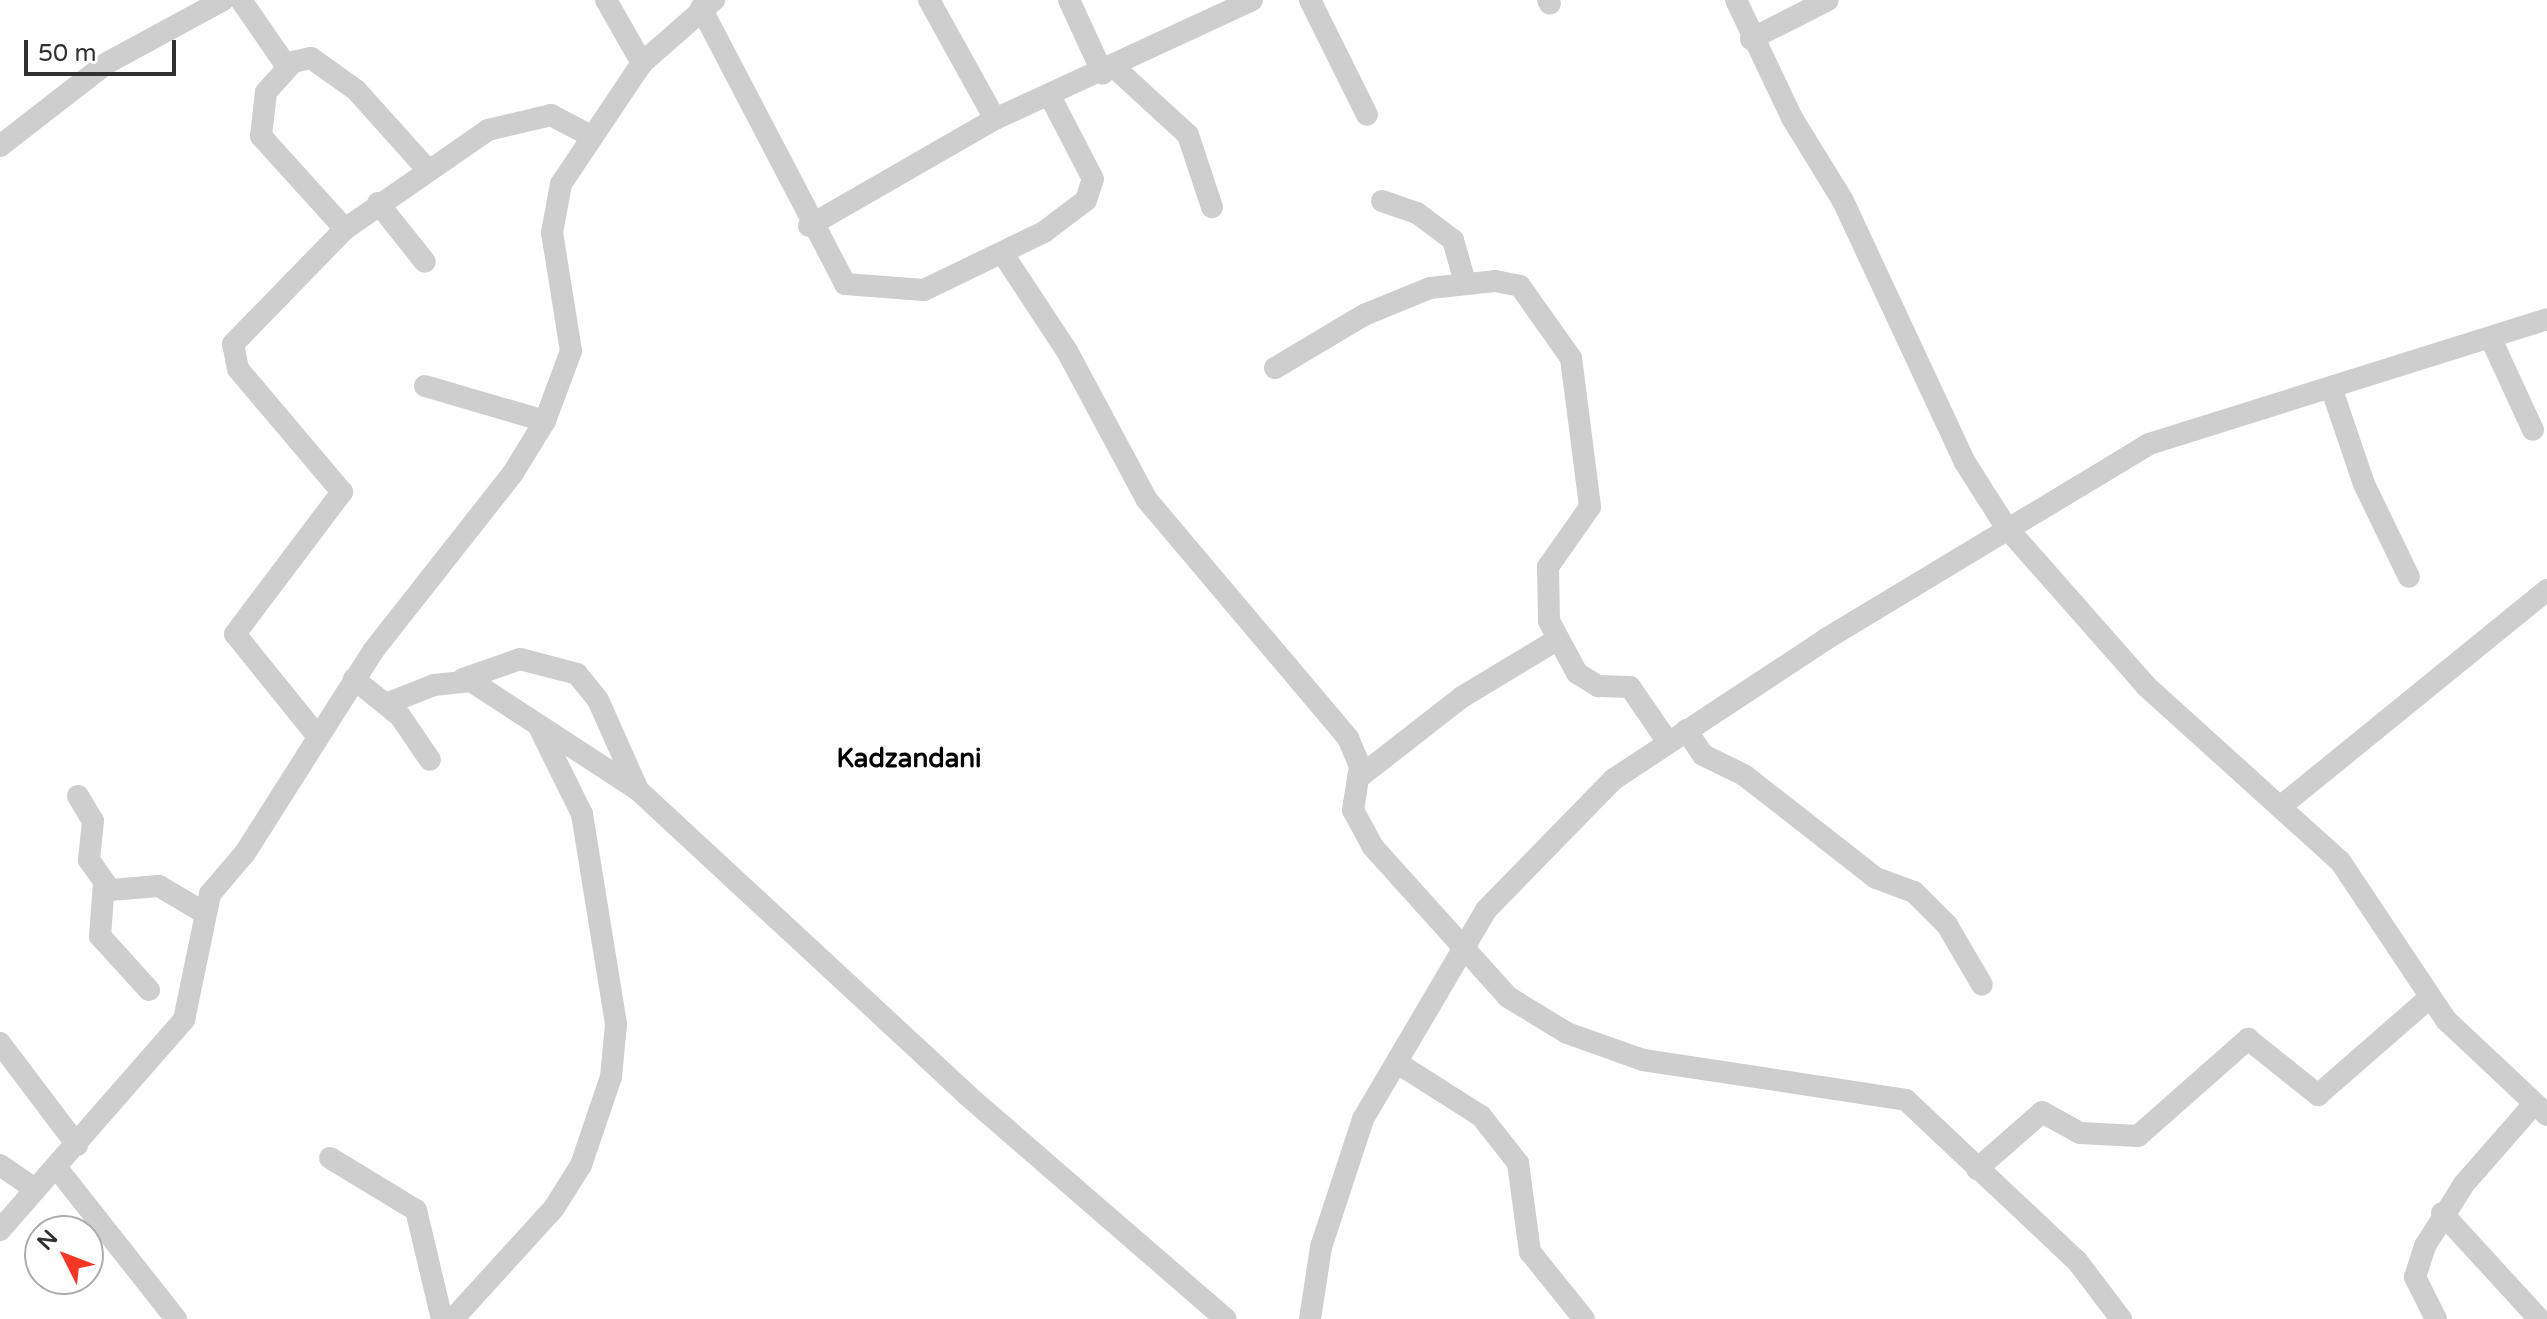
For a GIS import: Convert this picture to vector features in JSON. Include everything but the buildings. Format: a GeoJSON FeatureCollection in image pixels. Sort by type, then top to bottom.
{"type":"FeatureCollection","features":[{"type":"Feature","properties":{"kind":"street"},"geometry":{"type":"LineString","coordinates":[[0,146],[107,63],[223,0]]}},
{"type":"Feature","properties":{"kind":"street"},"geometry":{"type":"LineString","coordinates":[[241,0],[287,67]]}},
{"type":"Feature","properties":{"kind":"street"},"geometry":{"type":"LineString","coordinates":[[606,0],[642,63]]}},
{"type":"Feature","properties":{"kind":"street"},"geometry":{"type":"LineString","coordinates":[[929,0],[995,119]]}},
{"type":"Feature","properties":{"kind":"street"},"geometry":{"type":"LineString","coordinates":[[1069,0],[1109,71],[1188,135],[1212,207]]}},
{"type":"Feature","properties":{"kind":"street"},"geometry":{"type":"LineString","coordinates":[[809,226],[995,119],[1109,71],[1252,0]]}},
{"type":"Feature","properties":{"kind":"street"},"geometry":{"type":"LineString","coordinates":[[1310,0],[1367,115]]}},
{"type":"Feature","properties":{"kind":"street"},"geometry":{"type":"LineString","coordinates":[[1736,0],[1751,39],[1843,201],[1964,461],[2006,527],[2091,630],[2340,861],[2429,998],[2541,1109],[2442,1213],[2416,1265],[2424,1304],[2436,1319]]}},
{"type":"Feature","properties":{"kind":"street"},"geometry":{"type":"LineString","coordinates":[[1751,39],[1828,0]]}},
{"type":"Feature","properties":{"kind":"street"},"geometry":{"type":"LineString","coordinates":[[0,1230],[77,1145],[188,1013],[203,912],[315,733],[545,421],[572,341],[552,209],[589,135],[642,63],[708,4],[809,226],[837,279],[856,286],[924,290],[1003,254],[1055,224],[1092,191],[1050,96]]}},
{"type":"Feature","properties":{"kind":"street"},"geometry":{"type":"LineString","coordinates":[[345,229],[261,136],[266,92],[287,67],[305,57],[335,73],[399,130],[426,168]]}},
{"type":"Feature","properties":{"kind":"street"},"geometry":{"type":"LineString","coordinates":[[315,733],[235,634],[342,492],[230,352],[345,229],[426,168],[526,116],[551,115],[589,135]]}},
{"type":"Feature","properties":{"kind":"street"},"geometry":{"type":"LineString","coordinates":[[1382,201],[1417,213],[1453,240],[1465,282]]}},
{"type":"Feature","properties":{"kind":"street"},"geometry":{"type":"LineString","coordinates":[[378,203],[425,262]]}},
{"type":"Feature","properties":{"kind":"street"},"geometry":{"type":"LineString","coordinates":[[1003,254],[1067,351],[1147,500],[1348,738],[1358,778],[1358,823],[1461,952],[1540,1018],[1620,1053],[1906,1100],[2077,1261],[2121,1319]]}},
{"type":"Feature","properties":{"kind":"street"},"geometry":{"type":"LineString","coordinates":[[1275,368],[1364,315],[1430,288],[1465,282],[1520,286],[1571,358],[1590,507],[1548,567],[1545,605],[1558,639],[1588,682],[1630,687],[1677,736],[1703,755],[1744,775],[1876,878],[1914,892],[1947,925],[1982,985]]}},
{"type":"Feature","properties":{"kind":"street"},"geometry":{"type":"LineString","coordinates":[[1310,1319],[1316,1269],[1354,1137],[1399,1064],[1461,952],[1536,852],[1594,796],[1677,736],[2006,527],[2149,444],[2332,390],[2547,319]]}},
{"type":"Feature","properties":{"kind":"street"},"geometry":{"type":"LineString","coordinates":[[2491,339],[2533,430]]}},
{"type":"Feature","properties":{"kind":"street"},"geometry":{"type":"LineString","coordinates":[[425,386],[545,421]]}},
{"type":"Feature","properties":{"kind":"street"},"geometry":{"type":"LineString","coordinates":[[2332,390],[2364,484],[2409,577]]}},
{"type":"Feature","properties":{"kind":"street"},"geometry":{"type":"LineString","coordinates":[[2280,807],[2545,595]]}},
{"type":"Feature","properties":{"kind":"street"},"geometry":{"type":"LineString","coordinates":[[1358,778],[1462,697],[1558,639]]}},
{"type":"Feature","properties":{"kind":"street"},"geometry":{"type":"LineString","coordinates":[[386,704],[520,659],[577,674],[598,700],[638,790]]}},
{"type":"Feature","properties":{"kind":"street"},"geometry":{"type":"LineString","coordinates":[[354,679],[386,704],[430,760]]}},
{"type":"Feature","properties":{"kind":"street"},"geometry":{"type":"LineString","coordinates":[[463,679],[638,790],[967,1095],[1226,1319]]}},
{"type":"Feature","properties":{"kind":"street"},"geometry":{"type":"LineString","coordinates":[[453,1319],[554,1208],[581,1165],[611,1077],[616,1024],[582,814],[539,727]]}},
{"type":"Feature","properties":{"kind":"street"},"geometry":{"type":"LineString","coordinates":[[78,796],[93,821],[89,860],[104,883],[116,894],[159,886],[203,912]]}},
{"type":"Feature","properties":{"kind":"street"},"geometry":{"type":"LineString","coordinates":[[104,883],[100,936],[149,990]]}},
{"type":"Feature","properties":{"kind":"street"},"geometry":{"type":"LineString","coordinates":[[1977,1169],[2042,1112],[2080,1133],[2138,1136],[2242,1040],[2255,1042],[2307,1093],[2318,1095],[2429,998]]}},
{"type":"Feature","properties":{"kind":"street"},"geometry":{"type":"LineString","coordinates":[[0,1043],[77,1145]]}},
{"type":"Feature","properties":{"kind":"street"},"geometry":{"type":"LineString","coordinates":[[1399,1064],[1481,1116],[1518,1163],[1525,1240],[1584,1319]]}},
{"type":"Feature","properties":{"kind":"street"},"geometry":{"type":"LineString","coordinates":[[330,1158],[416,1210],[432,1253],[442,1319]]}},
{"type":"Feature","properties":{"kind":"street"},"geometry":{"type":"LineString","coordinates":[[0,1165],[35,1189]]}},
{"type":"Feature","properties":{"kind":"street"},"geometry":{"type":"LineString","coordinates":[[56,1167],[176,1319]]}},
{"type":"Feature","properties":{"kind":"street"},"geometry":{"type":"LineString","coordinates":[[2442,1213],[2539,1319]]}},
{"type":"Feature","properties":{"kind":"district","name":"Kadzandani"},"geometry":{"type":"Point","coordinates":[909,759]}}]}
